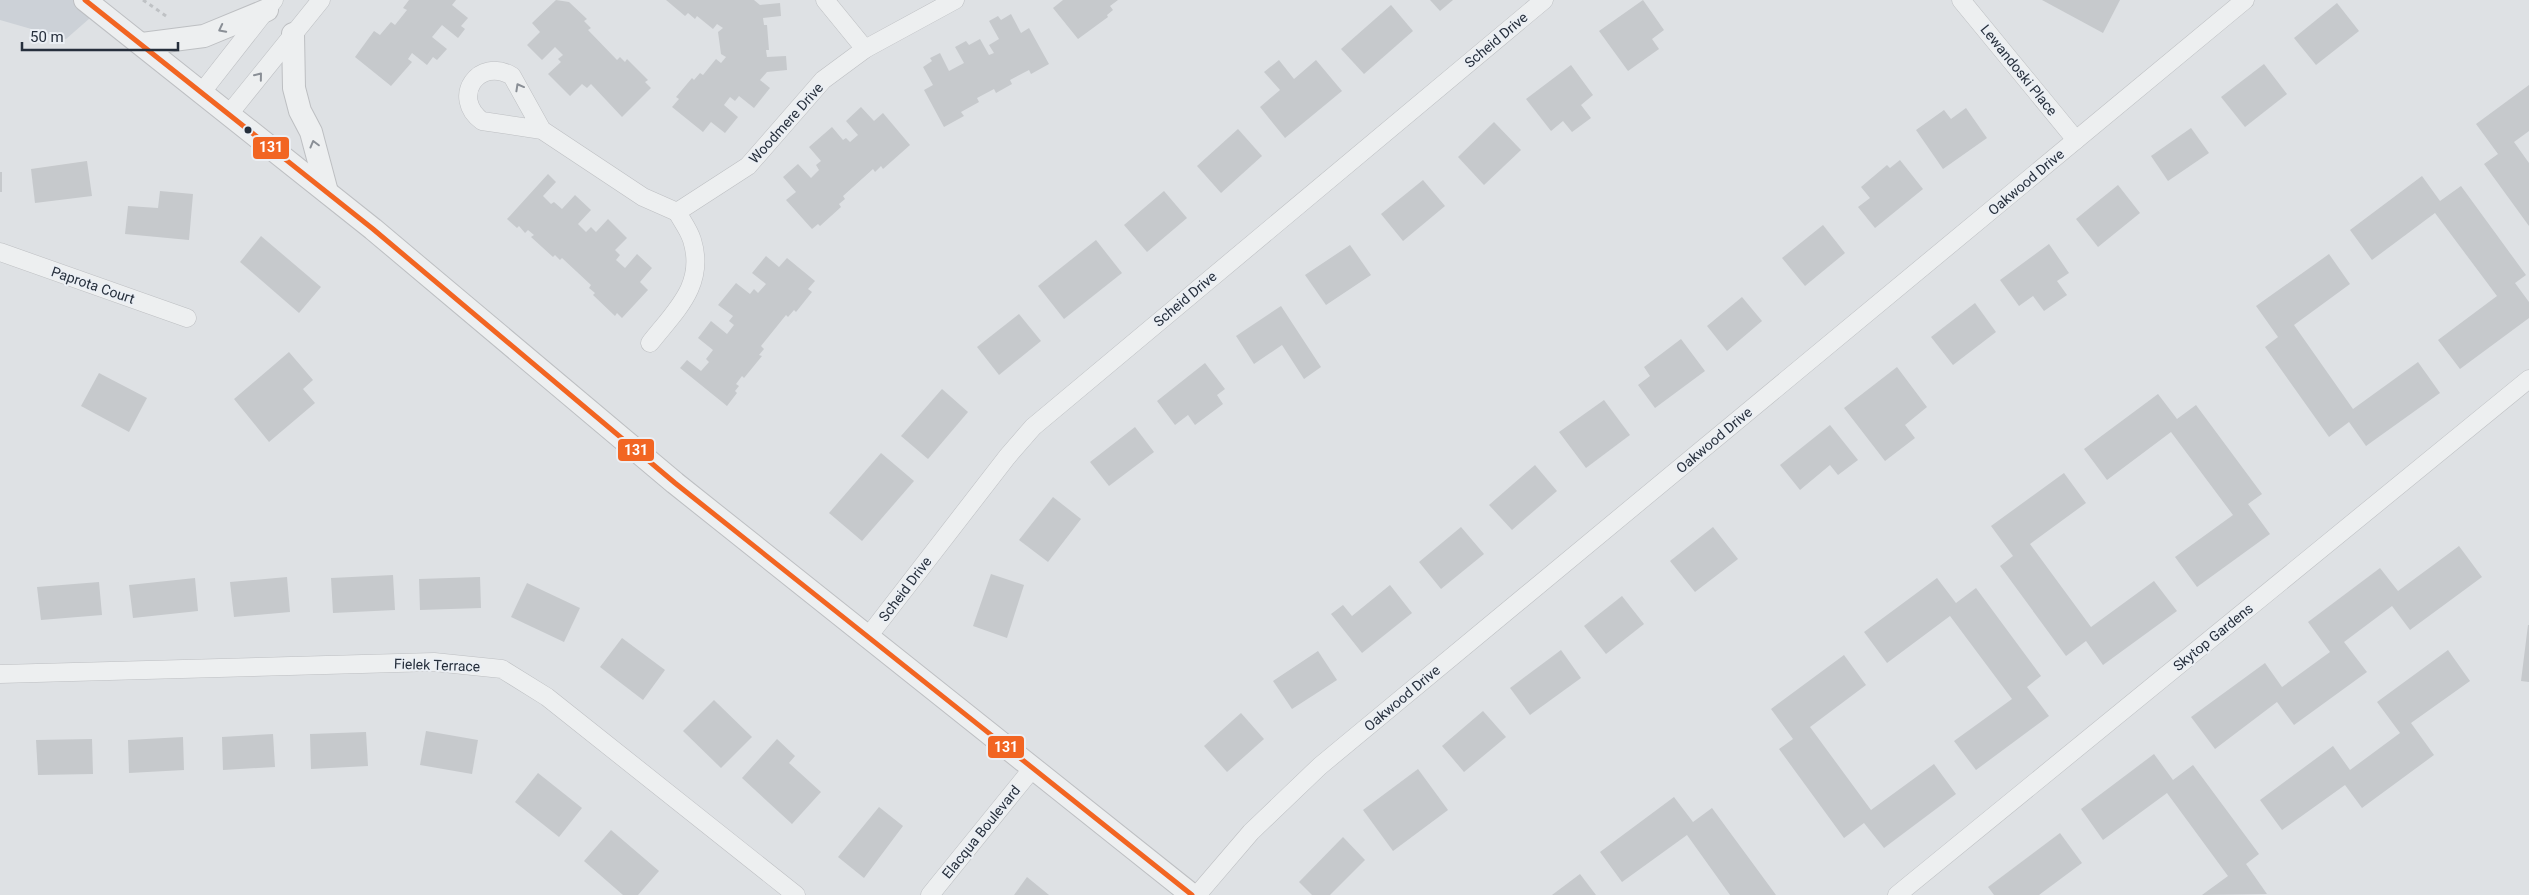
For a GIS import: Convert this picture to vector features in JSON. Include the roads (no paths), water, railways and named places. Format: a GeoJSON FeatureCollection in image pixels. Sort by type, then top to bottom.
{"type":"FeatureCollection","features":[{"type":"Feature","properties":{"kind":"street"},"geometry":{"type":"LineString","coordinates":[[85,0],[326,192],[675,483],[867,638],[1192,895]]}},
{"type":"Feature","properties":{"kind":"street"},"geometry":{"type":"LineString","coordinates":[[229,114],[321,0]]}},
{"type":"Feature","properties":{"kind":"street"},"geometry":{"type":"LineString","coordinates":[[825,0],[865,50]]}},
{"type":"Feature","properties":{"kind":"street","name":"Woodmere Drive"},"geometry":{"type":"LineString","coordinates":[[677,212],[748,166],[823,80],[865,50],[954,0]]}},
{"type":"Feature","properties":{"kind":"street","name":"Scheid Drive"},"geometry":{"type":"LineString","coordinates":[[867,638],[1033,427],[1544,0]]}},
{"type":"Feature","properties":{"kind":"street","name":"Lewandoski Place"},"geometry":{"type":"LineString","coordinates":[[1961,0],[2076,140]]}},
{"type":"Feature","properties":{"kind":"street","name":"Oakwood Drive"},"geometry":{"type":"LineString","coordinates":[[1197,895],[1251,832],[1320,766],[2245,0]]}},
{"type":"Feature","properties":{"kind":"street"},"geometry":{"type":"LineString","coordinates":[[142,44],[204,36],[270,5]]}},
{"type":"Feature","properties":{"kind":"street"},"geometry":{"type":"LineString","coordinates":[[202,92],[270,5]]}},
{"type":"Feature","properties":{"kind":"street"},"geometry":{"type":"LineString","coordinates":[[293,34],[294,88],[300,111],[310,132],[326,192]]}},
{"type":"Feature","properties":{"kind":"street"},"geometry":{"type":"LineString","coordinates":[[542,130],[643,197],[677,212],[692,240],[696,266],[690,293],[650,343]]}},
{"type":"Feature","properties":{"kind":"street","name":"Paprota Court"},"geometry":{"type":"LineString","coordinates":[[0,252],[187,318]]}},
{"type":"Feature","properties":{"kind":"street","name":"Skytop Gardens"},"geometry":{"type":"LineString","coordinates":[[1897,895],[2529,379]]}},
{"type":"Feature","properties":{"kind":"street","name":"Fielek Terrace"},"geometry":{"type":"LineString","coordinates":[[0,674],[434,662],[502,669],[547,697],[796,895]]}},
{"type":"Feature","properties":{"kind":"street","name":"Elacqua Boulevard"},"geometry":{"type":"LineString","coordinates":[[930,895],[1032,769]]}}]}
